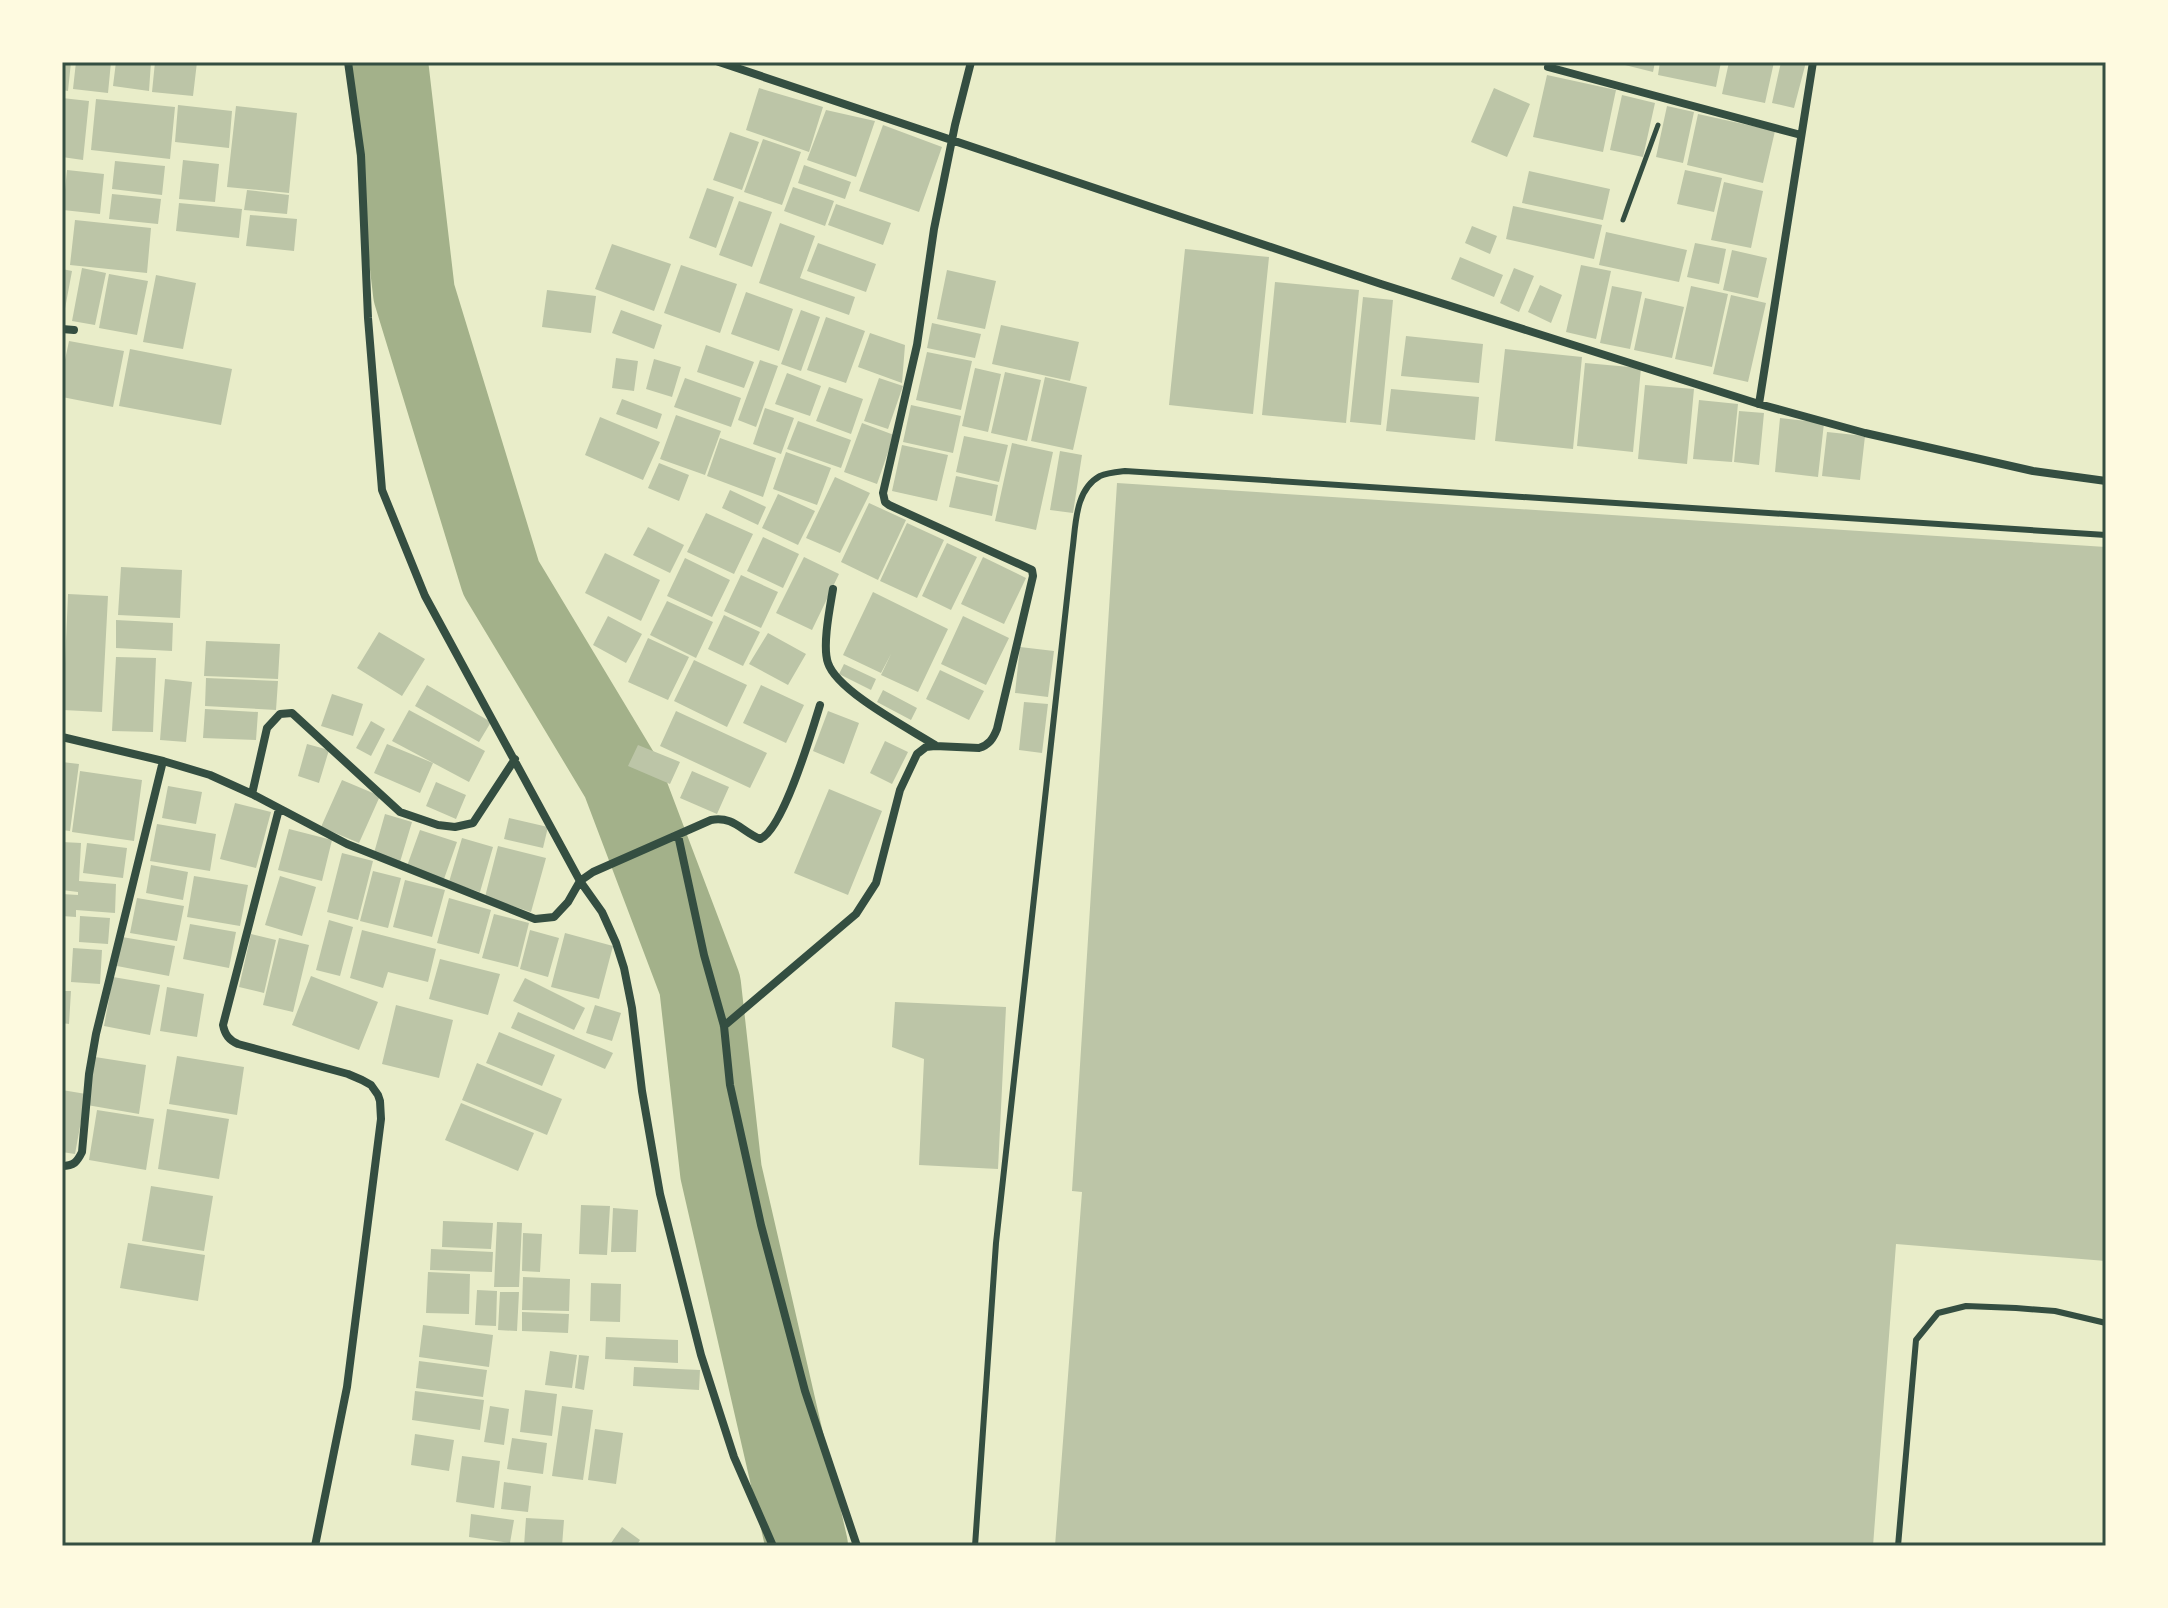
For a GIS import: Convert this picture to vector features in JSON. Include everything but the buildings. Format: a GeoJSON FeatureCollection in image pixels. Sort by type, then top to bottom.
{"type":"FeatureCollection","features":[{"type":"Feature","properties":{"kind":"street"},"geometry":{"type":"LineString","coordinates":[[348,62],[361,155],[368,318],[382,490],[425,596],[580,881],[602,912],[616,943],[632,1008],[642,1091],[660,1194],[701,1355],[734,1457],[773,1546]]}},
{"type":"Feature","properties":{"kind":"street"},"geometry":{"type":"LineString","coordinates":[[719,62],[1381,284],[1759,404],[1865,433],[2033,471],[2106,481]]}},
{"type":"Feature","properties":{"kind":"street"},"geometry":{"type":"LineString","coordinates":[[724,1026],[856,914],[876,883],[900,790],[917,754],[926,747],[935,746],[979,748],[994,738],[1033,576],[1030,569],[889,505],[883,493],[923,312],[934,229],[971,62]]}},
{"type":"Feature","properties":{"kind":"street"},"geometry":{"type":"LineString","coordinates":[[1759,404],[1813,62]]}},
{"type":"Feature","properties":{"kind":"street"},"geometry":{"type":"LineString","coordinates":[[1548,67],[1801,135]]}},
{"type":"Feature","properties":{"kind":"street"},"geometry":{"type":"LineString","coordinates":[[62,329],[74,330]]}},
{"type":"Feature","properties":{"kind":"street"},"geometry":{"type":"LineString","coordinates":[[833,589],[826,632],[828,663],[846,688],[935,746]]}},
{"type":"Feature","properties":{"kind":"street"},"geometry":{"type":"LineString","coordinates":[[62,737],[210,775],[347,844],[535,919],[554,917],[568,902],[580,881],[593,872],[711,820],[722,818],[760,839],[765,837],[781,814],[808,747],[820,705]]}},
{"type":"Feature","properties":{"kind":"street"},"geometry":{"type":"LineString","coordinates":[[252,794],[267,728],[280,714],[292,713],[400,812],[438,825],[455,827],[473,823],[515,759]]}},
{"type":"Feature","properties":{"kind":"street"},"geometry":{"type":"LineString","coordinates":[[62,1166],[77,1162],[82,1152],[96,1034],[163,761]]}},
{"type":"Feature","properties":{"kind":"street"},"geometry":{"type":"LineString","coordinates":[[279,809],[223,1025],[224,1031],[231,1041],[238,1044],[348,1074],[371,1085],[380,1101],[381,1119],[347,1387],[315,1546]]}},
{"type":"Feature","properties":{"kind":"street"},"geometry":{"type":"LineString","coordinates":[[678,835],[704,955],[724,1026],[730,1085],[761,1225],[805,1391],[857,1546]]}},
{"type":"Feature","properties":{"kind":"lane"},"geometry":{"type":"LineString","coordinates":[[975,1546],[996,1243],[1072,553],[1081,497],[1090,483],[1102,475],[1125,471],[2106,535]]}},
{"type":"Feature","properties":{"kind":"lane"},"geometry":{"type":"LineString","coordinates":[[1898,1546],[1916,1340],[1938,1313],[1966,1306],[2016,1308],[2055,1311],[2106,1323]]}},
{"type":"Feature","properties":{"kind":"path"},"geometry":{"type":"LineString","coordinates":[[1623,220],[1668,98]]}},
{"type":"Feature","properties":{"kind":"waterway"},"geometry":{"type":"LineString","coordinates":[[387,62],[414,293],[501,578],[622,779],[700,985],[721,1172],[807,1546]]}}]}
